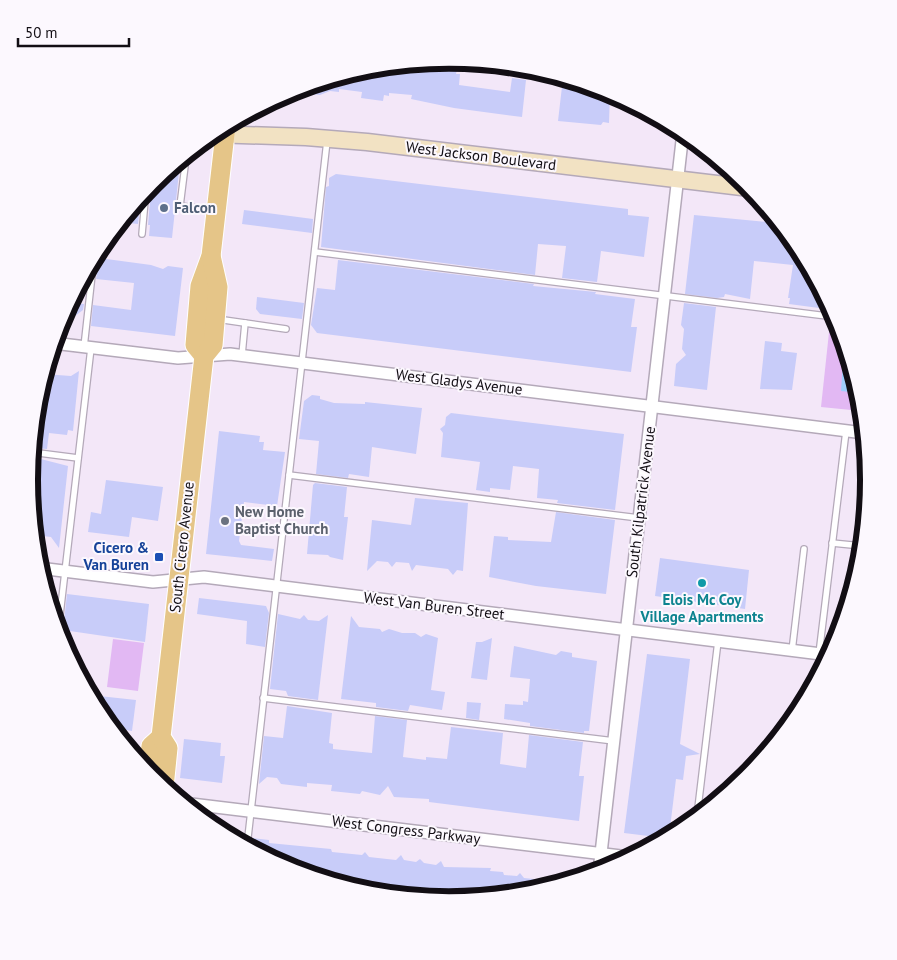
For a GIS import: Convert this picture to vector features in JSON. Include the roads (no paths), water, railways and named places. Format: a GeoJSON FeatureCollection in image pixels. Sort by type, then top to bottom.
{"type":"FeatureCollection","features":[{"type":"Feature","properties":{"kind":"main road","name":"South Cicero Avenue"},"geometry":{"type":"LineString","coordinates":[[204,356],[195,345],[200,286],[211,256],[221,138]]}},
{"type":"Feature","properties":{"kind":"main road","name":"South Cicero Avenue"},"geometry":{"type":"LineString","coordinates":[[165,777],[168,748],[162,738],[179,580],[204,356],[213,345],[218,288],[211,256]]}},
{"type":"Feature","properties":{"kind":"main road","name":"South Cicero Avenue"},"geometry":{"type":"LineString","coordinates":[[149,762],[151,746],[162,738]]}},
{"type":"Feature","properties":{"kind":"street","name":"West Jackson Boulevard"},"geometry":{"type":"LineString","coordinates":[[230,132],[327,138],[736,186]]}},
{"type":"Feature","properties":{"kind":"street","name":"South Kilpatrick Avenue"},"geometry":{"type":"LineString","coordinates":[[600,862],[682,142]]}},
{"type":"Feature","properties":{"kind":"street","name":"West Gladys Avenue"},"geometry":{"type":"LineString","coordinates":[[61,344],[178,358],[230,354],[857,432]]}},
{"type":"Feature","properties":{"kind":"street","name":"West Van Buren Street"},"geometry":{"type":"LineString","coordinates":[[47,569],[153,582],[204,577],[821,654]]}},
{"type":"Feature","properties":{"kind":"street","name":"West Congress Parkway"},"geometry":{"type":"LineString","coordinates":[[196,805],[616,856]]}},
{"type":"Feature","properties":{"kind":"lane"},"geometry":{"type":"LineString","coordinates":[[248,839],[327,138]]}},
{"type":"Feature","properties":{"kind":"lane"},"geometry":{"type":"LineString","coordinates":[[184,166],[180,206],[216,210]]}},
{"type":"Feature","properties":{"kind":"lane"},"geometry":{"type":"LineString","coordinates":[[142,234],[145,203]]}},
{"type":"Feature","properties":{"kind":"lane"},"geometry":{"type":"LineString","coordinates":[[315,252],[825,316]]}},
{"type":"Feature","properties":{"kind":"lane"},"geometry":{"type":"LineString","coordinates":[[60,615],[78,458],[93,275]]}},
{"type":"Feature","properties":{"kind":"lane"},"geometry":{"type":"LineString","coordinates":[[215,319],[286,328]]}},
{"type":"Feature","properties":{"kind":"lane"},"geometry":{"type":"LineString","coordinates":[[242,356],[245,323]]}},
{"type":"Feature","properties":{"kind":"lane"},"geometry":{"type":"LineString","coordinates":[[825,645],[832,543],[846,431]]}},
{"type":"Feature","properties":{"kind":"lane"},"geometry":{"type":"LineString","coordinates":[[38,453],[78,458]]}},
{"type":"Feature","properties":{"kind":"lane"},"geometry":{"type":"LineString","coordinates":[[288,475],[639,518]]}},
{"type":"Feature","properties":{"kind":"lane"},"geometry":{"type":"LineString","coordinates":[[832,543],[854,545]]}},
{"type":"Feature","properties":{"kind":"lane"},"geometry":{"type":"LineString","coordinates":[[792,651],[804,549]]}},
{"type":"Feature","properties":{"kind":"lane"},"geometry":{"type":"LineString","coordinates":[[698,807],[718,642]]}},
{"type":"Feature","properties":{"kind":"lane"},"geometry":{"type":"LineString","coordinates":[[263,698],[614,741]]}},
{"type":"Feature","properties":{"kind":"water"},"geometry":{"type":"Polygon","coordinates":[[[843,366],[850,392],[841,391],[843,366]]]}},
{"type":"Feature","properties":{"kind":"place","name":"Falcon"},"geometry":{"type":"Point","coordinates":[164,208]}},
{"type":"Feature","properties":{"kind":"place","name":"New Home Baptist Church"},"geometry":{"type":"Point","coordinates":[225,521]}},
{"type":"Feature","properties":{"kind":"place","name":"Cicero & Van Buren"},"geometry":{"type":"Point","coordinates":[159,557]}},
{"type":"Feature","properties":{"kind":"place","name":"Elois Mc Coy Village Apartments"},"geometry":{"type":"Point","coordinates":[702,583]}}]}
